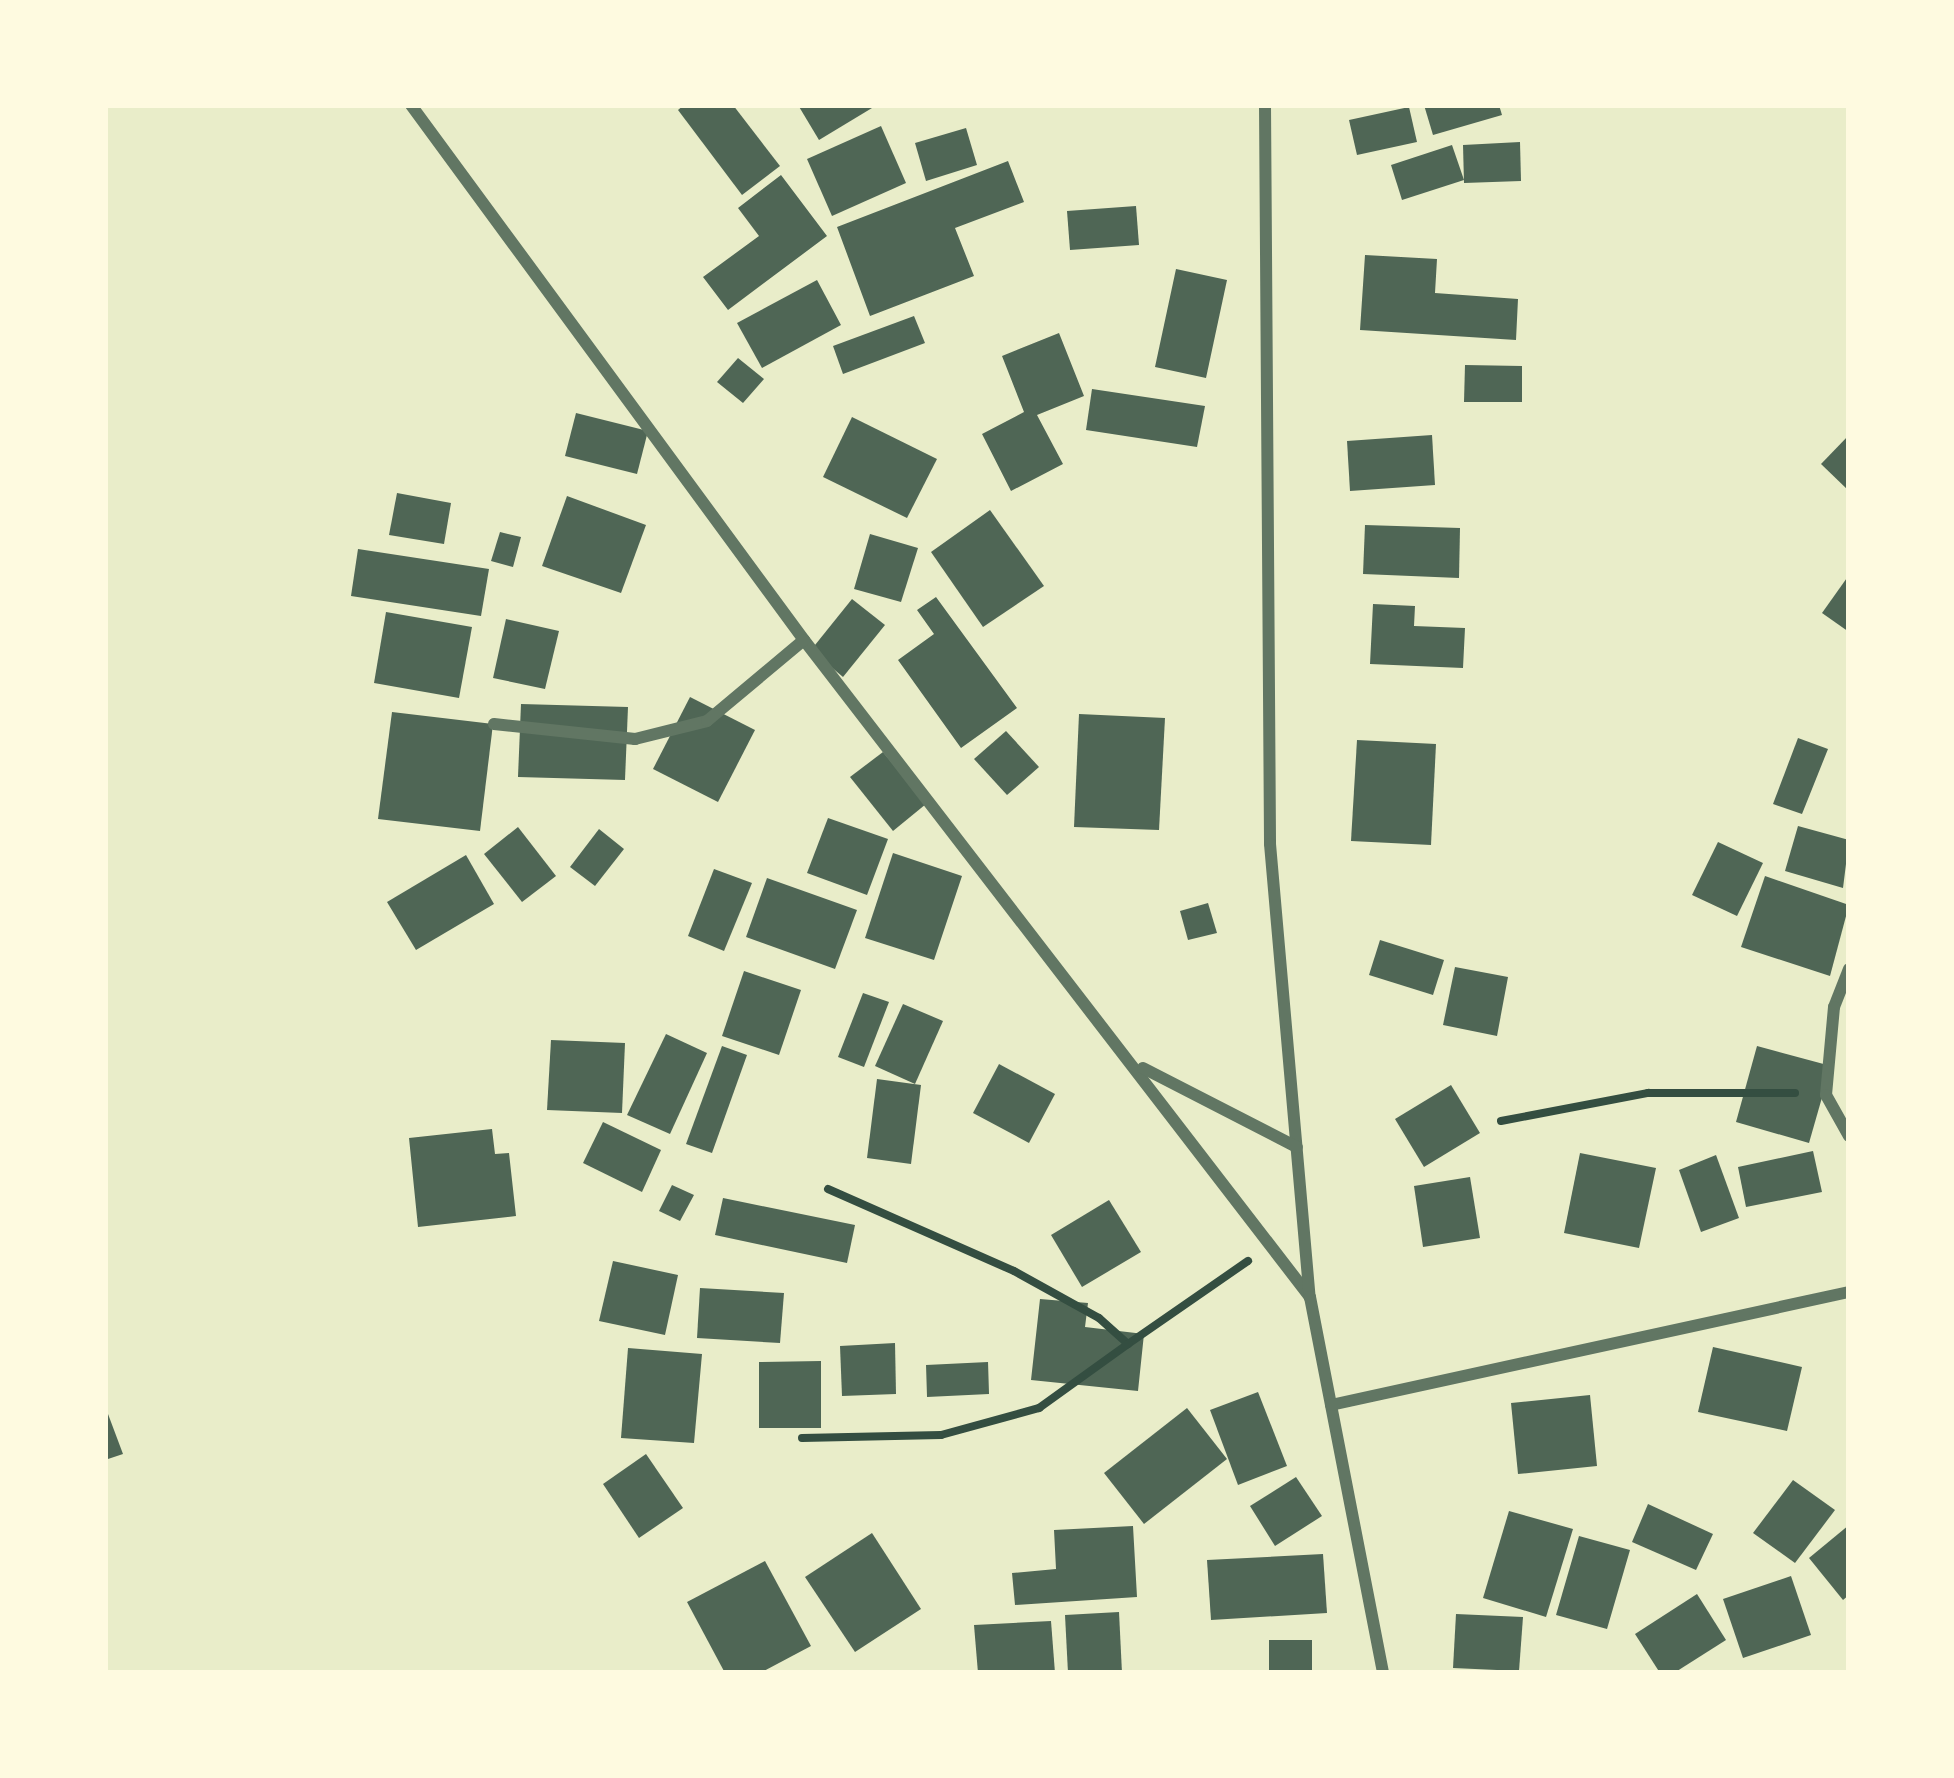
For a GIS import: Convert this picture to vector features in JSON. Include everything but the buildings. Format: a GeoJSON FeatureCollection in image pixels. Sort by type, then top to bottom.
{"type":"FeatureCollection","features":[{"type":"Feature","properties":{"kind":"street"},"geometry":{"type":"LineString","coordinates":[[411,105],[804,640],[1139,1066],[1310,1297]]}},
{"type":"Feature","properties":{"kind":"street"},"geometry":{"type":"LineString","coordinates":[[1265,105],[1270,844],[1310,1297],[1383,1673]]}},
{"type":"Feature","properties":{"kind":"street"},"geometry":{"type":"LineString","coordinates":[[494,724],[634,739],[707,722],[804,640]]}},
{"type":"Feature","properties":{"kind":"street"},"geometry":{"type":"LineString","coordinates":[[1849,969],[1834,1007],[1826,1095],[1849,1136]]}},
{"type":"Feature","properties":{"kind":"street"},"geometry":{"type":"LineString","coordinates":[[1139,1066],[1297,1147]]}},
{"type":"Feature","properties":{"kind":"street"},"geometry":{"type":"LineString","coordinates":[[1331,1405],[1849,1292]]}},
{"type":"Feature","properties":{"kind":"path"},"geometry":{"type":"LineString","coordinates":[[1501,1120],[1706,1088],[1826,1095]]}},
{"type":"Feature","properties":{"kind":"path"},"geometry":{"type":"LineString","coordinates":[[828,1190],[1013,1271],[1100,1318],[1128,1344]]}},
{"type":"Feature","properties":{"kind":"path"},"geometry":{"type":"LineString","coordinates":[[802,1438],[941,1435],[1039,1408],[1271,1245]]}}]}
